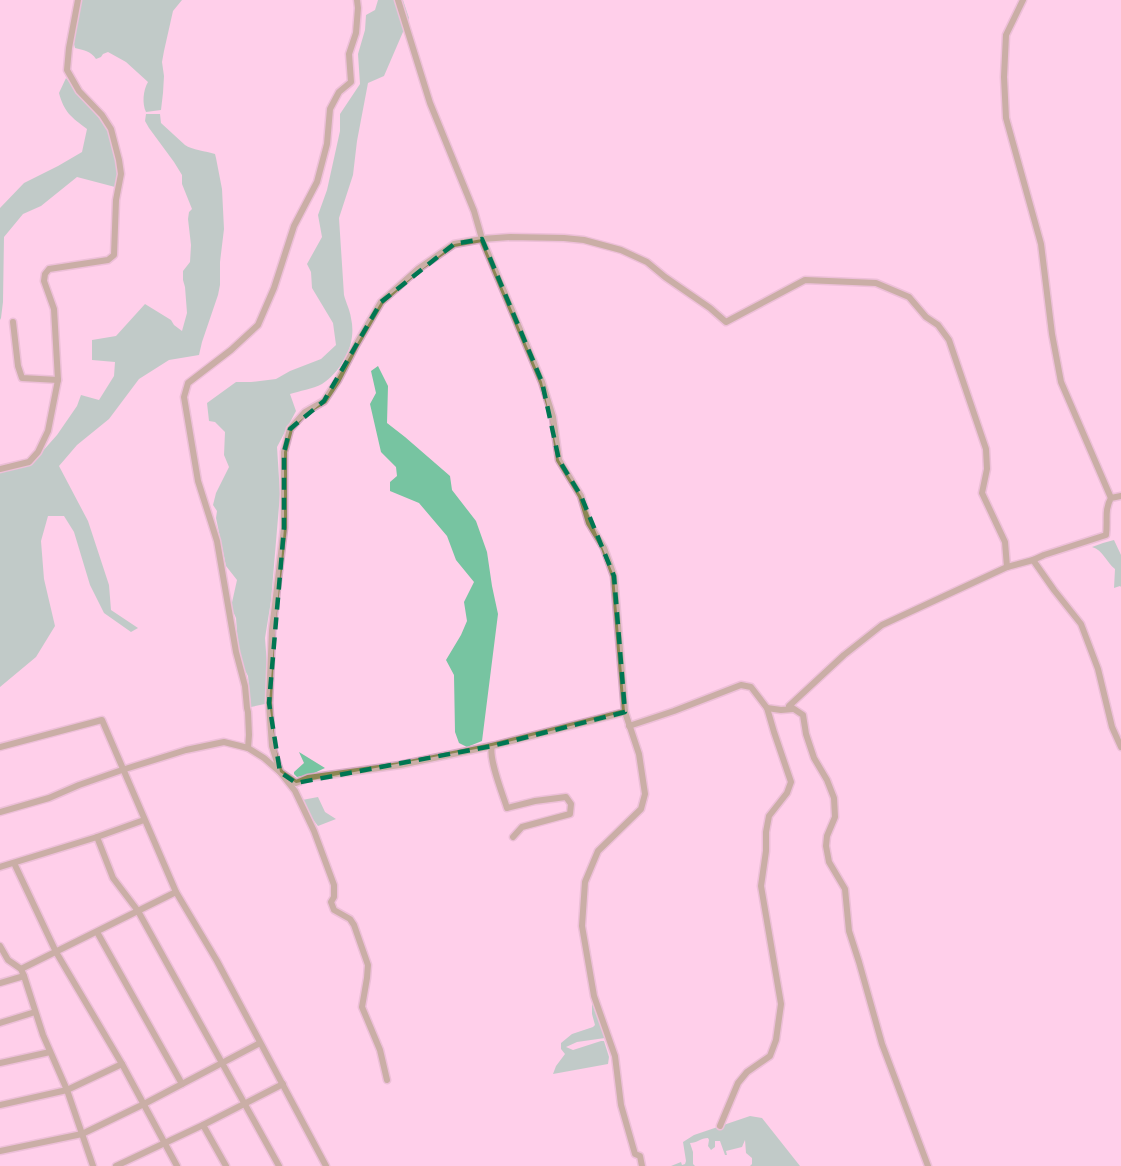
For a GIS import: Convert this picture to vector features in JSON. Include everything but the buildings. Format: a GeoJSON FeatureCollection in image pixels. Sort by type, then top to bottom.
{"type":"FeatureCollection","features":[{"type":"Feature","properties":{"kind":"street"},"geometry":{"type":"LineString","coordinates":[[0,469],[29,462],[38,452],[48,431],[58,381],[54,309],[44,281],[45,274],[50,269],[108,260],[114,255],[116,200],[121,174],[119,160],[111,129],[102,115],[79,91],[67,70],[78,0]]}},
{"type":"Feature","properties":{"kind":"street"},"geometry":{"type":"LineString","coordinates":[[248,748],[245,686],[236,652],[217,541],[198,481],[184,397],[188,383],[231,350],[258,325],[274,288],[294,226],[317,182],[327,144],[330,109],[339,92],[351,82],[349,54],[356,33],[357,0]]}},
{"type":"Feature","properties":{"kind":"street"},"geometry":{"type":"LineString","coordinates":[[398,0],[430,104],[474,211],[482,239],[542,382],[553,417],[559,460],[582,496],[589,523],[604,548],[614,576],[625,712],[639,754],[645,794],[641,809],[598,851],[585,882],[582,926],[594,996],[615,1056],[621,1105],[635,1154],[639,1156],[642,1166]]}},
{"type":"Feature","properties":{"kind":"street"},"geometry":{"type":"LineString","coordinates":[[1023,0],[1006,35],[1004,77],[1006,118],[1041,244],[1052,334],[1061,382],[1112,498]]}},
{"type":"Feature","properties":{"kind":"street"},"geometry":{"type":"LineString","coordinates":[[387,1080],[380,1050],[362,1007],[368,965],[354,925],[350,919],[334,910],[331,902],[334,897],[334,885],[314,831],[295,791],[280,772],[272,746],[269,703],[272,630],[284,528],[284,452],[290,429],[305,412],[324,401],[381,302],[418,269],[454,244],[510,237],[564,238],[584,240],[621,250],[647,262],[726,322],[805,280],[876,284],[909,297],[926,317],[938,325],[949,340],[986,449],[987,469],[982,493],[1005,542],[1007,567]]}},
{"type":"Feature","properties":{"kind":"street"},"geometry":{"type":"LineString","coordinates":[[13,322],[18,366],[22,378],[58,381]]}},
{"type":"Feature","properties":{"kind":"street"},"geometry":{"type":"LineString","coordinates":[[789,706],[844,655],[882,625],[1007,567],[1106,536],[1107,506],[1112,498],[1121,496]]}},
{"type":"Feature","properties":{"kind":"street"},"geometry":{"type":"LineString","coordinates":[[1034,560],[1081,624],[1098,669],[1112,727],[1121,747]]}},
{"type":"Feature","properties":{"kind":"street"},"geometry":{"type":"LineString","coordinates":[[629,726],[741,685],[751,687],[767,708],[791,782],[787,793],[770,816],[766,832],[761,886],[780,1004],[777,1040],[770,1056],[747,1072],[738,1083],[720,1126]]}},
{"type":"Feature","properties":{"kind":"street"},"geometry":{"type":"LineString","coordinates":[[767,708],[793,709],[789,706]]}},
{"type":"Feature","properties":{"kind":"street"},"geometry":{"type":"LineString","coordinates":[[789,706],[803,715],[806,734],[814,758],[828,780],[834,798],[835,817],[827,836],[826,846],[829,862],[845,889],[849,931],[882,1044],[928,1166]]}},
{"type":"Feature","properties":{"kind":"street"},"geometry":{"type":"LineString","coordinates":[[0,812],[49,798],[79,785],[186,750],[224,742],[248,748],[296,783],[309,778],[400,765],[492,746],[625,712]]}},
{"type":"Feature","properties":{"kind":"street"},"geometry":{"type":"LineString","coordinates":[[0,747],[102,720],[176,892],[217,961],[326,1166]]}},
{"type":"Feature","properties":{"kind":"street"},"geometry":{"type":"LineString","coordinates":[[492,746],[490,751],[507,808],[566,797],[571,804],[570,814],[522,827],[513,837]]}},
{"type":"Feature","properties":{"kind":"street"},"geometry":{"type":"LineString","coordinates":[[0,867],[144,820]]}},
{"type":"Feature","properties":{"kind":"street"},"geometry":{"type":"LineString","coordinates":[[97,837],[113,878],[138,911],[279,1166]]}},
{"type":"Feature","properties":{"kind":"street"},"geometry":{"type":"LineString","coordinates":[[15,863],[56,952],[122,1064],[177,1166]]}},
{"type":"Feature","properties":{"kind":"street"},"geometry":{"type":"LineString","coordinates":[[21,969],[176,892]]}},
{"type":"Feature","properties":{"kind":"street"},"geometry":{"type":"LineString","coordinates":[[97,932],[182,1084]]}},
{"type":"Feature","properties":{"kind":"street"},"geometry":{"type":"LineString","coordinates":[[0,946],[8,960],[21,969],[24,976],[35,1012],[67,1090],[93,1166]]}},
{"type":"Feature","properties":{"kind":"street"},"geometry":{"type":"LineString","coordinates":[[0,982],[24,976]]}},
{"type":"Feature","properties":{"kind":"street"},"geometry":{"type":"LineString","coordinates":[[0,1023],[35,1012]]}},
{"type":"Feature","properties":{"kind":"street"},"geometry":{"type":"LineString","coordinates":[[0,1150],[82,1134],[260,1043]]}},
{"type":"Feature","properties":{"kind":"street"},"geometry":{"type":"LineString","coordinates":[[0,1063],[50,1052]]}},
{"type":"Feature","properties":{"kind":"street"},"geometry":{"type":"LineString","coordinates":[[0,1105],[67,1090],[122,1064]]}},
{"type":"Feature","properties":{"kind":"street"},"geometry":{"type":"LineString","coordinates":[[116,1166],[129,1163],[283,1084]]}},
{"type":"Feature","properties":{"kind":"street"},"geometry":{"type":"LineString","coordinates":[[203,1125],[226,1166]]}},
{"type":"Feature","properties":{"kind":"highlighted area"},"geometry":{"type":"Polygon","coordinates":[[[482,239],[542,382],[559,460],[581,496],[614,576],[625,712],[492,746],[296,783],[280,772],[269,703],[284,528],[284,452],[290,429],[324,401],[381,302],[454,244],[482,239]]]}},
{"type":"Feature","properties":{"kind":"green space"},"geometry":{"type":"Polygon","coordinates":[[[79,0],[182,0],[173,11],[164,51],[161,110],[146,112],[144,97],[148,82],[126,62],[108,52],[96,59],[84,50],[75,48],[79,0]]]}},
{"type":"Feature","properties":{"kind":"green space"},"geometry":{"type":"Polygon","coordinates":[[[378,0],[403,0],[409,18],[384,76],[368,83],[353,175],[339,218],[344,295],[350,315],[352,337],[347,355],[330,378],[318,386],[290,394],[296,411],[277,447],[280,494],[271,601],[265,638],[267,665],[265,704],[251,707],[248,676],[239,659],[236,618],[231,607],[237,580],[226,566],[216,518],[217,511],[213,505],[216,493],[229,467],[224,455],[225,432],[215,422],[209,421],[207,403],[236,382],[276,379],[321,359],[336,345],[333,323],[312,288],[311,272],[307,264],[322,237],[318,215],[327,190],[340,131],[340,114],[360,84],[358,54],[365,30],[366,15],[375,10],[378,0]]]}},
{"type":"Feature","properties":{"kind":"green space"},"geometry":{"type":"Polygon","coordinates":[[[66,78],[109,130],[117,160],[115,187],[77,177],[41,206],[23,214],[4,237],[3,302],[0,320],[0,208],[24,183],[82,152],[87,129],[69,114],[59,93],[66,78]]]}},
{"type":"Feature","properties":{"kind":"green space"},"geometry":{"type":"Polygon","coordinates":[[[146,114],[160,114],[161,123],[188,147],[215,154],[222,189],[224,229],[218,295],[199,355],[169,360],[139,379],[109,419],[77,445],[59,466],[88,521],[109,585],[111,610],[138,628],[131,632],[104,613],[90,585],[74,532],[64,516],[48,516],[41,541],[44,579],[55,626],[36,657],[0,687],[0,471],[33,462],[57,435],[77,406],[81,395],[99,400],[114,376],[115,362],[92,360],[92,340],[116,336],[145,304],[171,320],[182,331],[187,313],[183,271],[190,262],[188,219],[192,209],[182,184],[182,175],[149,128],[145,121],[146,114]]]}},
{"type":"Feature","properties":{"kind":"green space"},"geometry":{"type":"Polygon","coordinates":[[[378,366],[388,386],[387,423],[450,476],[452,490],[476,521],[487,552],[498,614],[482,741],[467,747],[459,743],[455,732],[454,675],[446,660],[467,621],[464,602],[474,582],[456,560],[447,536],[419,503],[390,491],[390,482],[397,476],[396,467],[381,452],[370,404],[376,393],[371,371],[378,366]]]}},
{"type":"Feature","properties":{"kind":"green space"},"geometry":{"type":"Polygon","coordinates":[[[1114,540],[1121,555],[1121,587],[1114,588],[1115,569],[1099,551],[1092,547],[1114,540]]]}},
{"type":"Feature","properties":{"kind":"green space"},"geometry":{"type":"Polygon","coordinates":[[[299,752],[325,768],[297,777],[294,772],[304,763],[299,752]]]}},
{"type":"Feature","properties":{"kind":"green space"},"geometry":{"type":"Polygon","coordinates":[[[318,797],[325,812],[336,819],[318,826],[302,800],[318,797]]]}},
{"type":"Feature","properties":{"kind":"green space"},"geometry":{"type":"Polygon","coordinates":[[[592,1003],[605,1038],[577,1042],[566,1047],[573,1050],[604,1041],[609,1057],[608,1064],[553,1074],[565,1054],[561,1049],[561,1043],[572,1034],[595,1025],[592,1003]]]}},
{"type":"Feature","properties":{"kind":"green space"},"geometry":{"type":"Polygon","coordinates":[[[750,1116],[762,1118],[800,1166],[750,1166],[752,1158],[746,1153],[745,1140],[742,1147],[726,1151],[727,1155],[725,1155],[720,1141],[715,1141],[715,1147],[711,1150],[708,1146],[708,1138],[690,1143],[695,1166],[671,1166],[681,1162],[682,1165],[685,1164],[683,1142],[694,1135],[750,1116]]]}}]}
